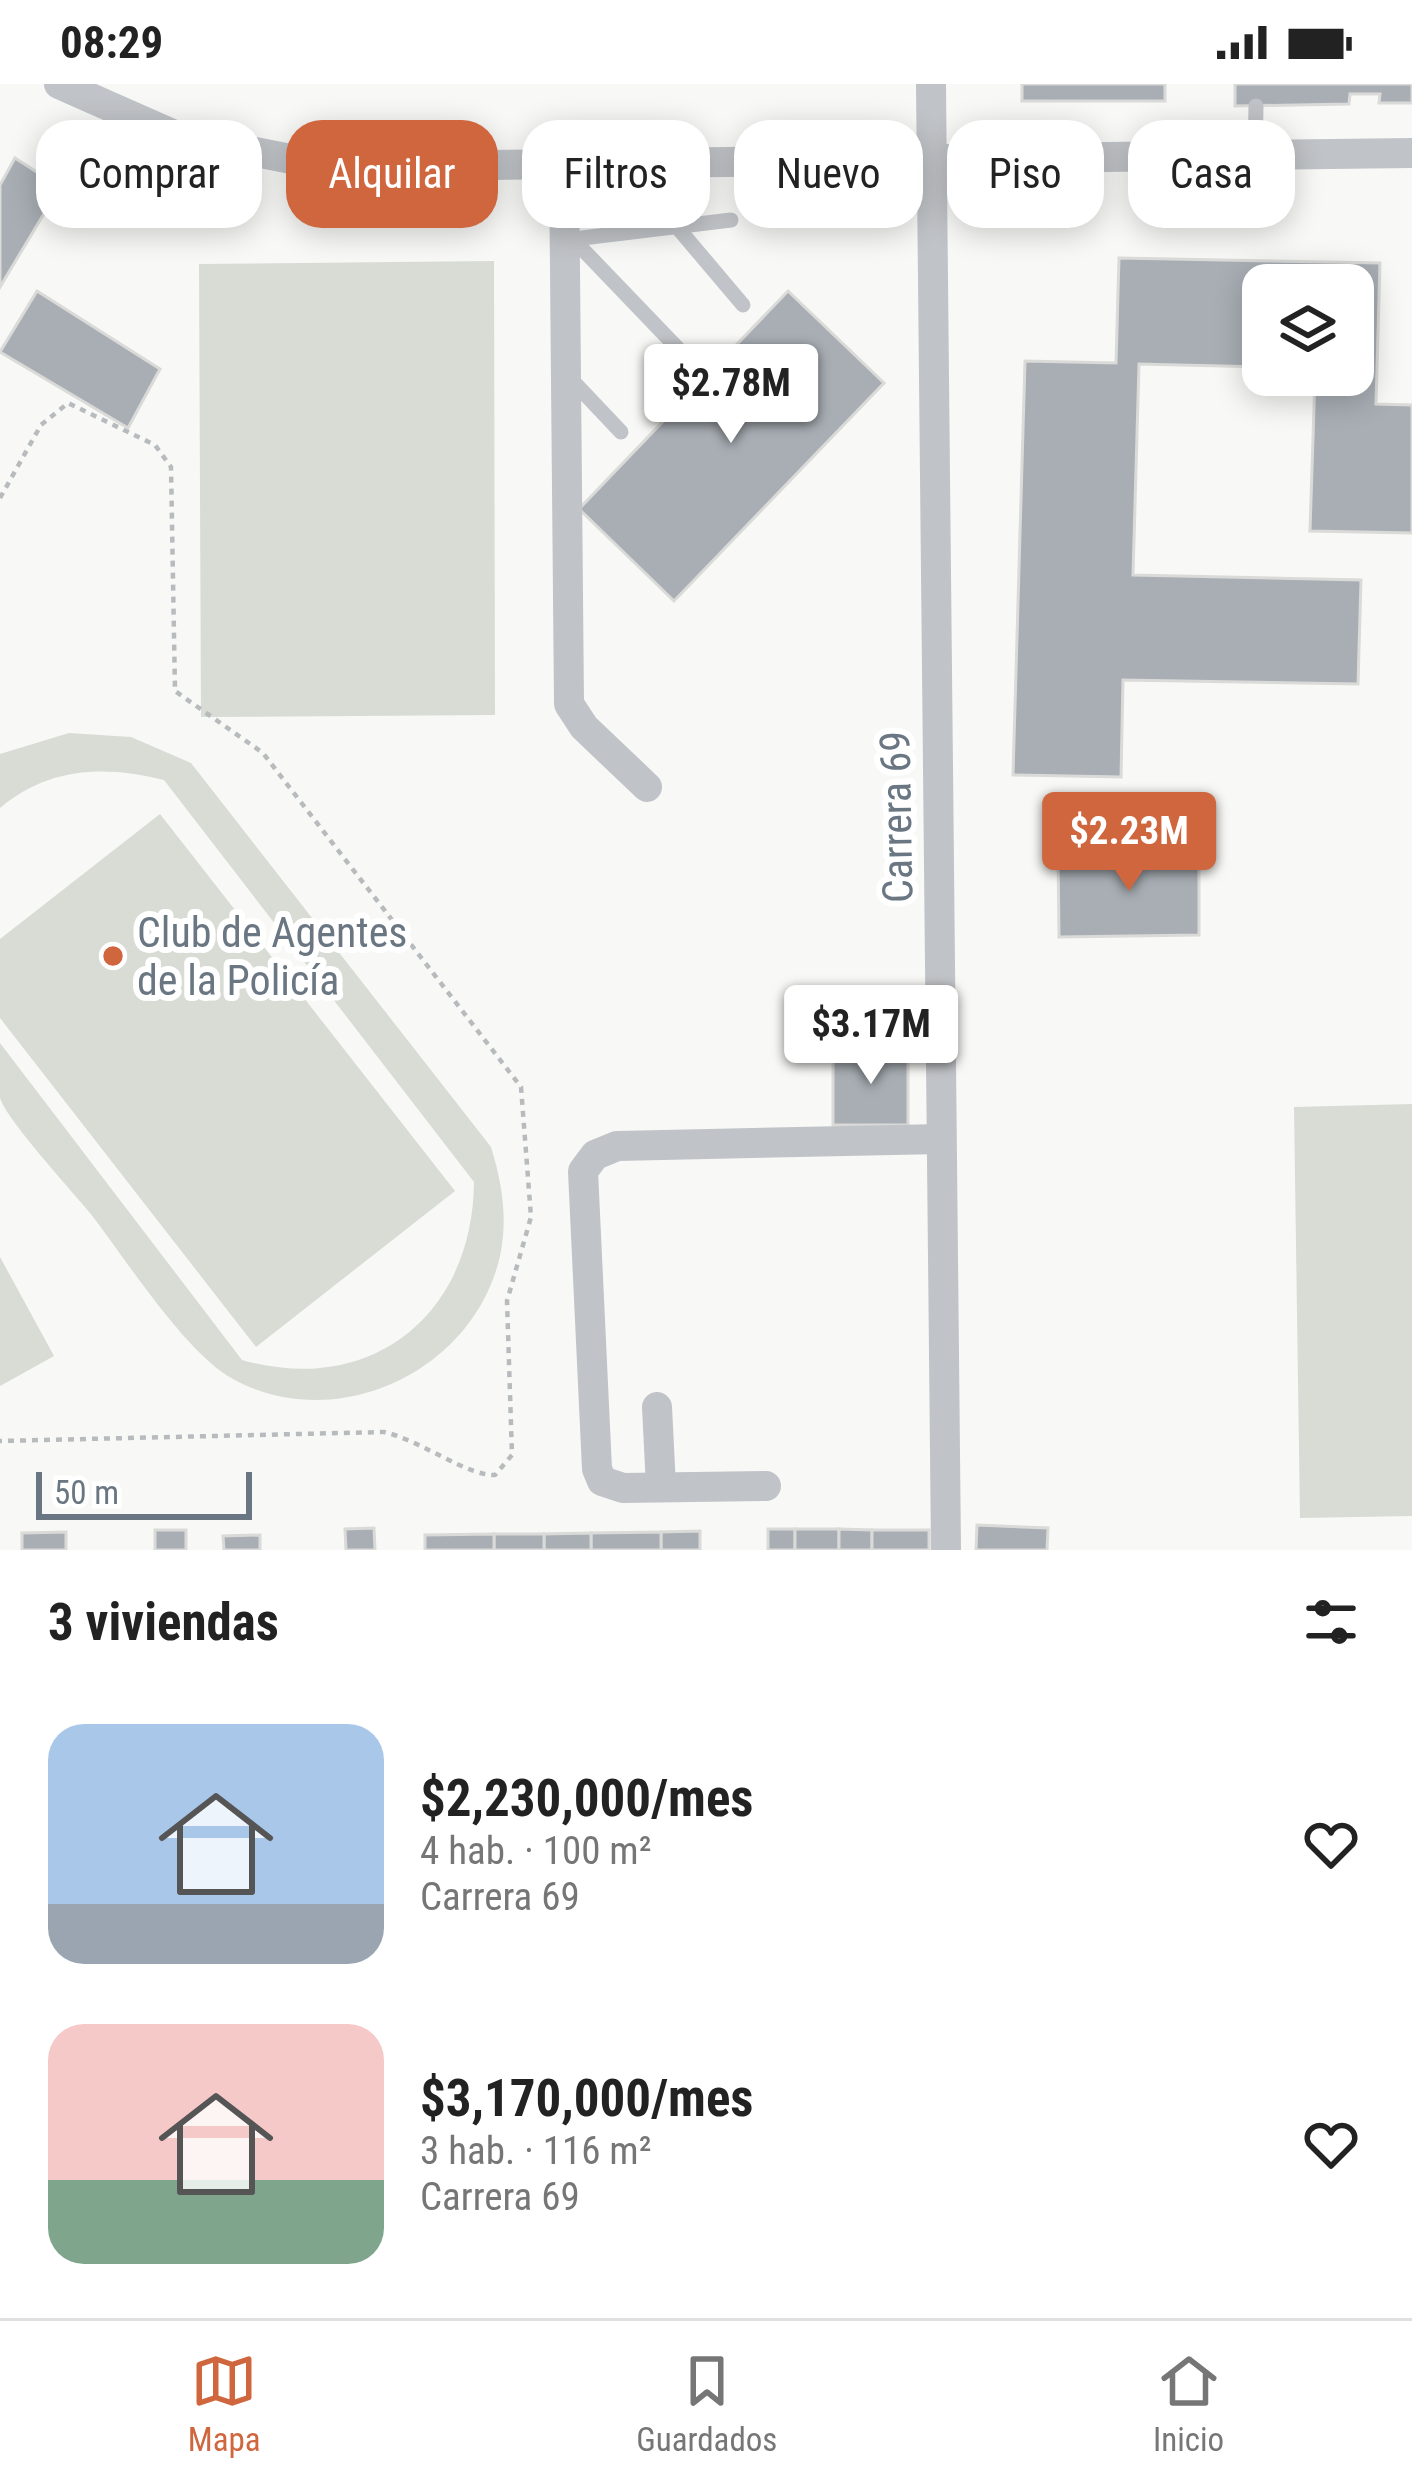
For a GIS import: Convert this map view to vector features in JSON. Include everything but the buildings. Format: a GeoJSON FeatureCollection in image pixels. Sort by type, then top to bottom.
{"type":"FeatureCollection","features":[{"type":"Feature","properties":{"kind":"street"},"geometry":{"type":"LineString","coordinates":[[59,84],[179,137],[270,159],[332,167],[522,164]]}},
{"type":"Feature","properties":{"kind":"street","name":"Carrera 69"},"geometry":{"type":"LineString","coordinates":[[931,84],[946,1550]]}},
{"type":"Feature","properties":{"kind":"street"},"geometry":{"type":"LineString","coordinates":[[1295,154],[1412,153]]}},
{"type":"Feature","properties":{"kind":"street"},"geometry":{"type":"LineString","coordinates":[[710,160],[1128,155]]}},
{"type":"Feature","properties":{"kind":"street"},"geometry":{"type":"LineString","coordinates":[[569,228],[565,373],[569,704],[584,727],[647,787]]}},
{"type":"Feature","properties":{"kind":"street"},"geometry":{"type":"LineString","coordinates":[[766,1486],[612,1486],[597,1469],[584,1171],[595,1155],[617,1146],[941,1138]]}},
{"type":"Feature","properties":{"kind":"street"},"geometry":{"type":"LineString","coordinates":[[657,1407],[662,1487]]}},
{"type":"Feature","properties":{"kind":"lane"},"geometry":{"type":"LineString","coordinates":[[1256,106],[1256,120]]}},
{"type":"Feature","properties":{"kind":"lane"},"geometry":{"type":"LineString","coordinates":[[710,223],[731,220]]}},
{"type":"Feature","properties":{"kind":"lane"},"geometry":{"type":"LineString","coordinates":[[569,234],[662,228]]}},
{"type":"Feature","properties":{"kind":"lane"},"geometry":{"type":"LineString","coordinates":[[678,228],[743,305]]}},
{"type":"Feature","properties":{"kind":"lane"},"geometry":{"type":"LineString","coordinates":[[569,234],[687,358]]}},
{"type":"Feature","properties":{"kind":"lane"},"geometry":{"type":"LineString","coordinates":[[565,373],[621,432]]}},
{"type":"Feature","properties":{"kind":"path"},"geometry":{"type":"LineString","coordinates":[[0,498],[41,425],[68,403],[154,445],[163,454],[171,467],[175,691],[263,753],[521,1087],[531,1217],[507,1301],[512,1455],[495,1475],[481,1475],[418,1440],[385,1432],[0,1441]]}},
{"type":"Feature","properties":{"kind":"shaded area"},"geometry":{"type":"Polygon","coordinates":[[[494,261],[495,715],[201,717],[199,264],[494,261]]]}},
{"type":"Feature","properties":{"kind":"shaded area"},"geometry":{"type":"Polygon","coordinates":[[[69,733],[131,737],[191,763],[491,1147],[504,1228],[485,1297],[462,1332],[432,1360],[396,1382],[356,1395],[315,1400],[273,1395],[215,1367],[176,1327],[5,1108],[0,1098],[0,1043],[242,1360],[289,1368],[333,1366],[372,1355],[406,1334],[434,1306],[456,1271],[469,1229],[474,1182],[164,780],[120,772],[78,773],[38,784],[0,808],[0,754],[69,733]]]}},
{"type":"Feature","properties":{"kind":"shaded area"},"geometry":{"type":"Polygon","coordinates":[[[160,814],[455,1191],[256,1347],[0,1018],[0,939],[160,814]]]}},
{"type":"Feature","properties":{"kind":"shaded area"},"geometry":{"type":"Polygon","coordinates":[[[1412,1104],[1412,1516],[1300,1518],[1294,1107],[1412,1104]]]}},
{"type":"Feature","properties":{"kind":"shaded area"},"geometry":{"type":"Polygon","coordinates":[[[0,1257],[54,1356],[0,1386],[0,1257]]]}},
{"type":"Feature","properties":{"kind":"place","name":"Club de Agentes de la Policía"},"geometry":{"type":"Point","coordinates":[113,956]}}]}
